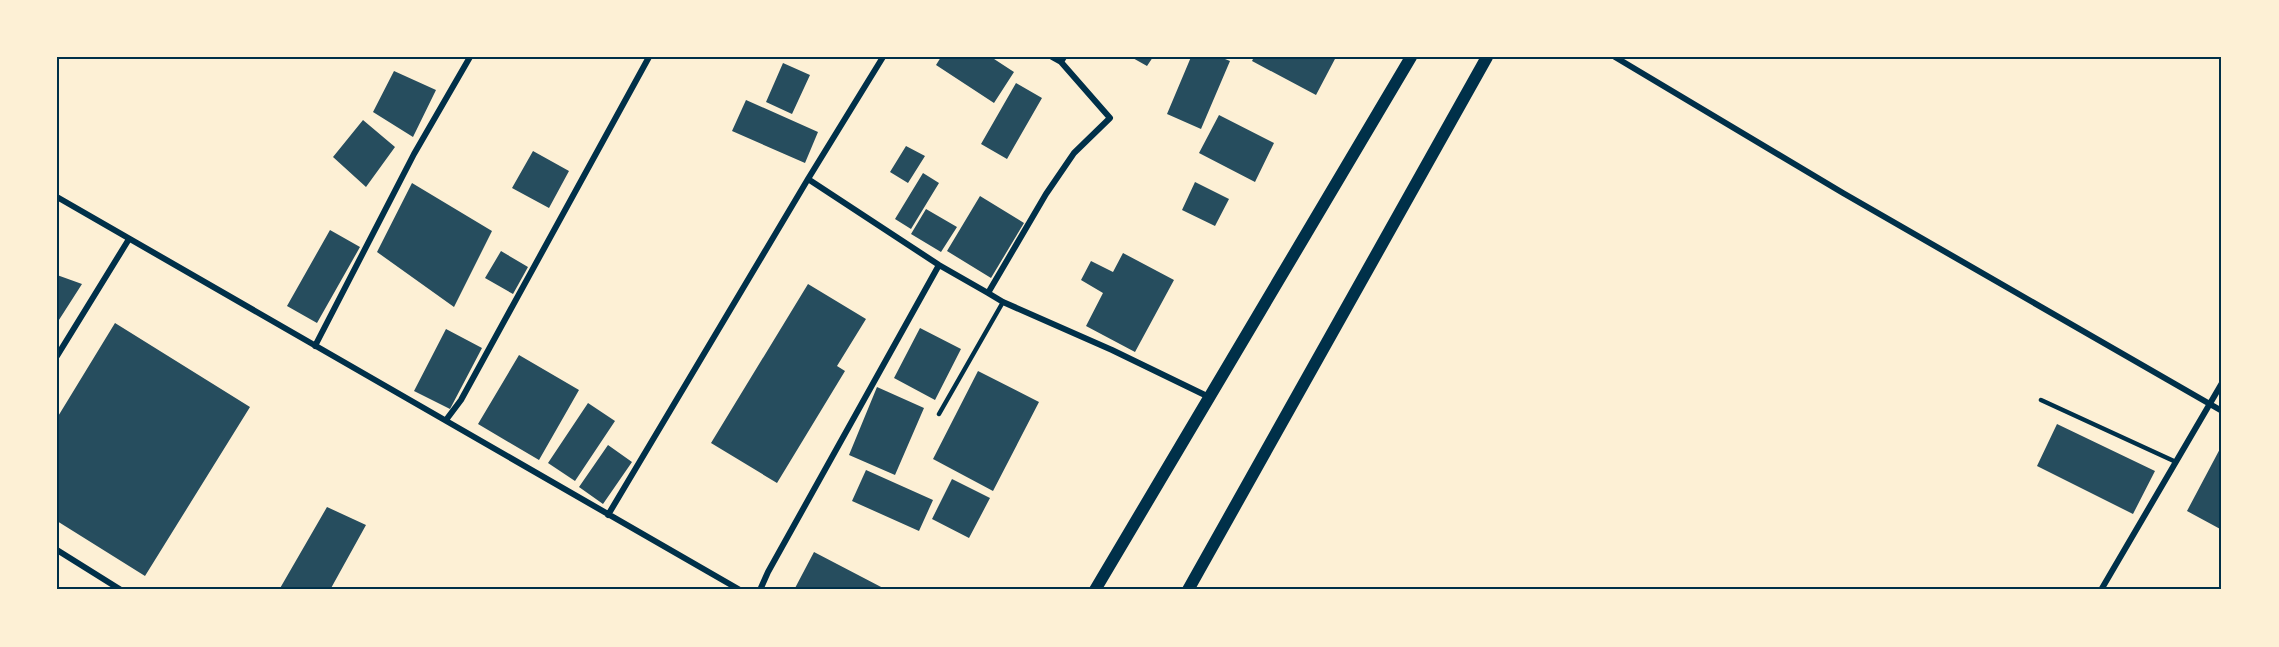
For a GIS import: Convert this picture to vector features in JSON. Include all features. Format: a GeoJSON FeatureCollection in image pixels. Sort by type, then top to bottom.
{"type":"FeatureCollection","features":[{"type":"Feature","properties":{"kind":"main road"},"geometry":{"type":"LineString","coordinates":[[1095,590],[1411,57]]}},
{"type":"Feature","properties":{"kind":"main road"},"geometry":{"type":"LineString","coordinates":[[1188,590],[1487,57]]}},
{"type":"Feature","properties":{"kind":"street"},"geometry":{"type":"LineString","coordinates":[[315,346],[414,154],[471,57]]}},
{"type":"Feature","properties":{"kind":"street"},"geometry":{"type":"LineString","coordinates":[[446,420],[461,400],[649,57]]}},
{"type":"Feature","properties":{"kind":"street"},"geometry":{"type":"LineString","coordinates":[[608,515],[883,57]]}},
{"type":"Feature","properties":{"kind":"street"},"geometry":{"type":"LineString","coordinates":[[988,293],[1046,194],[1074,153],[1110,118],[1062,60],[1052,57]]}},
{"type":"Feature","properties":{"kind":"street"},"geometry":{"type":"LineString","coordinates":[[1615,57],[1843,193],[2222,411]]}},
{"type":"Feature","properties":{"kind":"street"},"geometry":{"type":"LineString","coordinates":[[808,179],[939,265],[1003,302],[1112,350],[1210,398]]}},
{"type":"Feature","properties":{"kind":"street"},"geometry":{"type":"LineString","coordinates":[[57,197],[740,590]]}},
{"type":"Feature","properties":{"kind":"street"},"geometry":{"type":"LineString","coordinates":[[57,356],[129,238]]}},
{"type":"Feature","properties":{"kind":"street"},"geometry":{"type":"LineString","coordinates":[[760,590],[773,561],[939,265]]}},
{"type":"Feature","properties":{"kind":"street"},"geometry":{"type":"LineString","coordinates":[[2101,590],[2222,383]]}},
{"type":"Feature","properties":{"kind":"street"},"geometry":{"type":"LineString","coordinates":[[57,550],[121,590]]}},
{"type":"Feature","properties":{"kind":"lane"},"geometry":{"type":"LineString","coordinates":[[939,414],[1003,302]]}},
{"type":"Feature","properties":{"kind":"lane"},"geometry":{"type":"LineString","coordinates":[[2041,400],[2176,462]]}},
{"type":"Feature","properties":{"kind":"building"},"geometry":{"type":"Polygon","coordinates":[[[941,57],[991,57],[1014,72],[994,103],[936,65],[941,57]]]}},
{"type":"Feature","properties":{"kind":"building"},"geometry":{"type":"Polygon","coordinates":[[[1131,57],[1153,57],[1147,66],[1131,57]]]}},
{"type":"Feature","properties":{"kind":"building"},"geometry":{"type":"Polygon","coordinates":[[[1191,57],[1220,57],[1230,61],[1201,129],[1167,114],[1191,57]]]}},
{"type":"Feature","properties":{"kind":"building"},"geometry":{"type":"Polygon","coordinates":[[[1254,57],[1336,57],[1316,95],[1252,61],[1254,57]]]}},
{"type":"Feature","properties":{"kind":"building"},"geometry":{"type":"Polygon","coordinates":[[[783,63],[810,75],[792,114],[766,102],[783,63]]]}},
{"type":"Feature","properties":{"kind":"building"},"geometry":{"type":"Polygon","coordinates":[[[394,71],[436,90],[413,137],[373,112],[394,71]]]}},
{"type":"Feature","properties":{"kind":"building"},"geometry":{"type":"Polygon","coordinates":[[[1016,83],[1042,98],[1007,159],[981,144],[1016,83]]]}},
{"type":"Feature","properties":{"kind":"building"},"geometry":{"type":"Polygon","coordinates":[[[746,100],[818,132],[805,163],[732,131],[746,100]]]}},
{"type":"Feature","properties":{"kind":"building"},"geometry":{"type":"Polygon","coordinates":[[[1219,115],[1274,143],[1255,182],[1199,153],[1219,115]]]}},
{"type":"Feature","properties":{"kind":"building"},"geometry":{"type":"Polygon","coordinates":[[[363,120],[395,147],[366,187],[333,157],[363,120]]]}},
{"type":"Feature","properties":{"kind":"building"},"geometry":{"type":"Polygon","coordinates":[[[906,146],[925,156],[908,183],[890,172],[906,146]]]}},
{"type":"Feature","properties":{"kind":"building"},"geometry":{"type":"Polygon","coordinates":[[[533,151],[569,171],[549,208],[512,188],[533,151]]]}},
{"type":"Feature","properties":{"kind":"building"},"geometry":{"type":"Polygon","coordinates":[[[923,173],[939,183],[911,229],[895,219],[923,173]]]}},
{"type":"Feature","properties":{"kind":"building"},"geometry":{"type":"Polygon","coordinates":[[[1195,182],[1229,199],[1215,226],[1182,210],[1195,182]]]}},
{"type":"Feature","properties":{"kind":"building"},"geometry":{"type":"Polygon","coordinates":[[[412,183],[492,231],[454,307],[377,252],[412,183]]]}},
{"type":"Feature","properties":{"kind":"building"},"geometry":{"type":"Polygon","coordinates":[[[980,196],[1024,223],[991,278],[947,251],[980,196]]]}},
{"type":"Feature","properties":{"kind":"building"},"geometry":{"type":"Polygon","coordinates":[[[926,209],[957,227],[941,252],[911,234],[926,209]]]}},
{"type":"Feature","properties":{"kind":"building"},"geometry":{"type":"Polygon","coordinates":[[[330,230],[360,247],[317,323],[287,306],[330,230]]]}},
{"type":"Feature","properties":{"kind":"building"},"geometry":{"type":"Polygon","coordinates":[[[501,251],[528,267],[513,294],[485,278],[501,251]]]}},
{"type":"Feature","properties":{"kind":"building"},"geometry":{"type":"Polygon","coordinates":[[[1123,253],[1174,280],[1135,352],[1086,326],[1103,293],[1081,280],[1091,261],[1113,272],[1123,253]]]}},
{"type":"Feature","properties":{"kind":"building"},"geometry":{"type":"Polygon","coordinates":[[[57,275],[82,284],[57,323],[57,275]]]}},
{"type":"Feature","properties":{"kind":"building"},"geometry":{"type":"Polygon","coordinates":[[[808,284],[866,319],[837,366],[845,371],[777,483],[711,443],[808,284]]]}},
{"type":"Feature","properties":{"kind":"building"},"geometry":{"type":"Polygon","coordinates":[[[115,323],[250,407],[145,576],[57,521],[57,418],[115,323]]]}},
{"type":"Feature","properties":{"kind":"building"},"geometry":{"type":"Polygon","coordinates":[[[920,328],[961,349],[935,400],[894,378],[920,328]]]}},
{"type":"Feature","properties":{"kind":"building"},"geometry":{"type":"Polygon","coordinates":[[[446,329],[482,348],[450,409],[414,391],[446,329]]]}},
{"type":"Feature","properties":{"kind":"building"},"geometry":{"type":"Polygon","coordinates":[[[519,355],[579,390],[539,460],[478,424],[519,355]]]}},
{"type":"Feature","properties":{"kind":"building"},"geometry":{"type":"Polygon","coordinates":[[[978,371],[1039,402],[993,491],[933,459],[978,371]]]}},
{"type":"Feature","properties":{"kind":"building"},"geometry":{"type":"Polygon","coordinates":[[[877,387],[924,408],[895,475],[849,455],[877,387]]]}},
{"type":"Feature","properties":{"kind":"building"},"geometry":{"type":"Polygon","coordinates":[[[588,403],[615,421],[575,481],[548,463],[588,403]]]}},
{"type":"Feature","properties":{"kind":"building"},"geometry":{"type":"Polygon","coordinates":[[[2057,424],[2155,471],[2133,514],[2037,466],[2057,424]]]}},
{"type":"Feature","properties":{"kind":"building"},"geometry":{"type":"Polygon","coordinates":[[[608,445],[632,462],[603,504],[579,487],[608,445]]]}},
{"type":"Feature","properties":{"kind":"building"},"geometry":{"type":"Polygon","coordinates":[[[2222,445],[2222,530],[2187,511],[2222,445]]]}},
{"type":"Feature","properties":{"kind":"building"},"geometry":{"type":"Polygon","coordinates":[[[866,470],[933,500],[919,531],[852,501],[866,470]]]}},
{"type":"Feature","properties":{"kind":"building"},"geometry":{"type":"Polygon","coordinates":[[[952,479],[990,498],[969,538],[932,519],[952,479]]]}},
{"type":"Feature","properties":{"kind":"building"},"geometry":{"type":"Polygon","coordinates":[[[327,507],[366,525],[330,590],[279,590],[327,507]]]}},
{"type":"Feature","properties":{"kind":"building"},"geometry":{"type":"Polygon","coordinates":[[[814,552],[883,588],[882,590],[794,590],[814,552]]]}}]}
